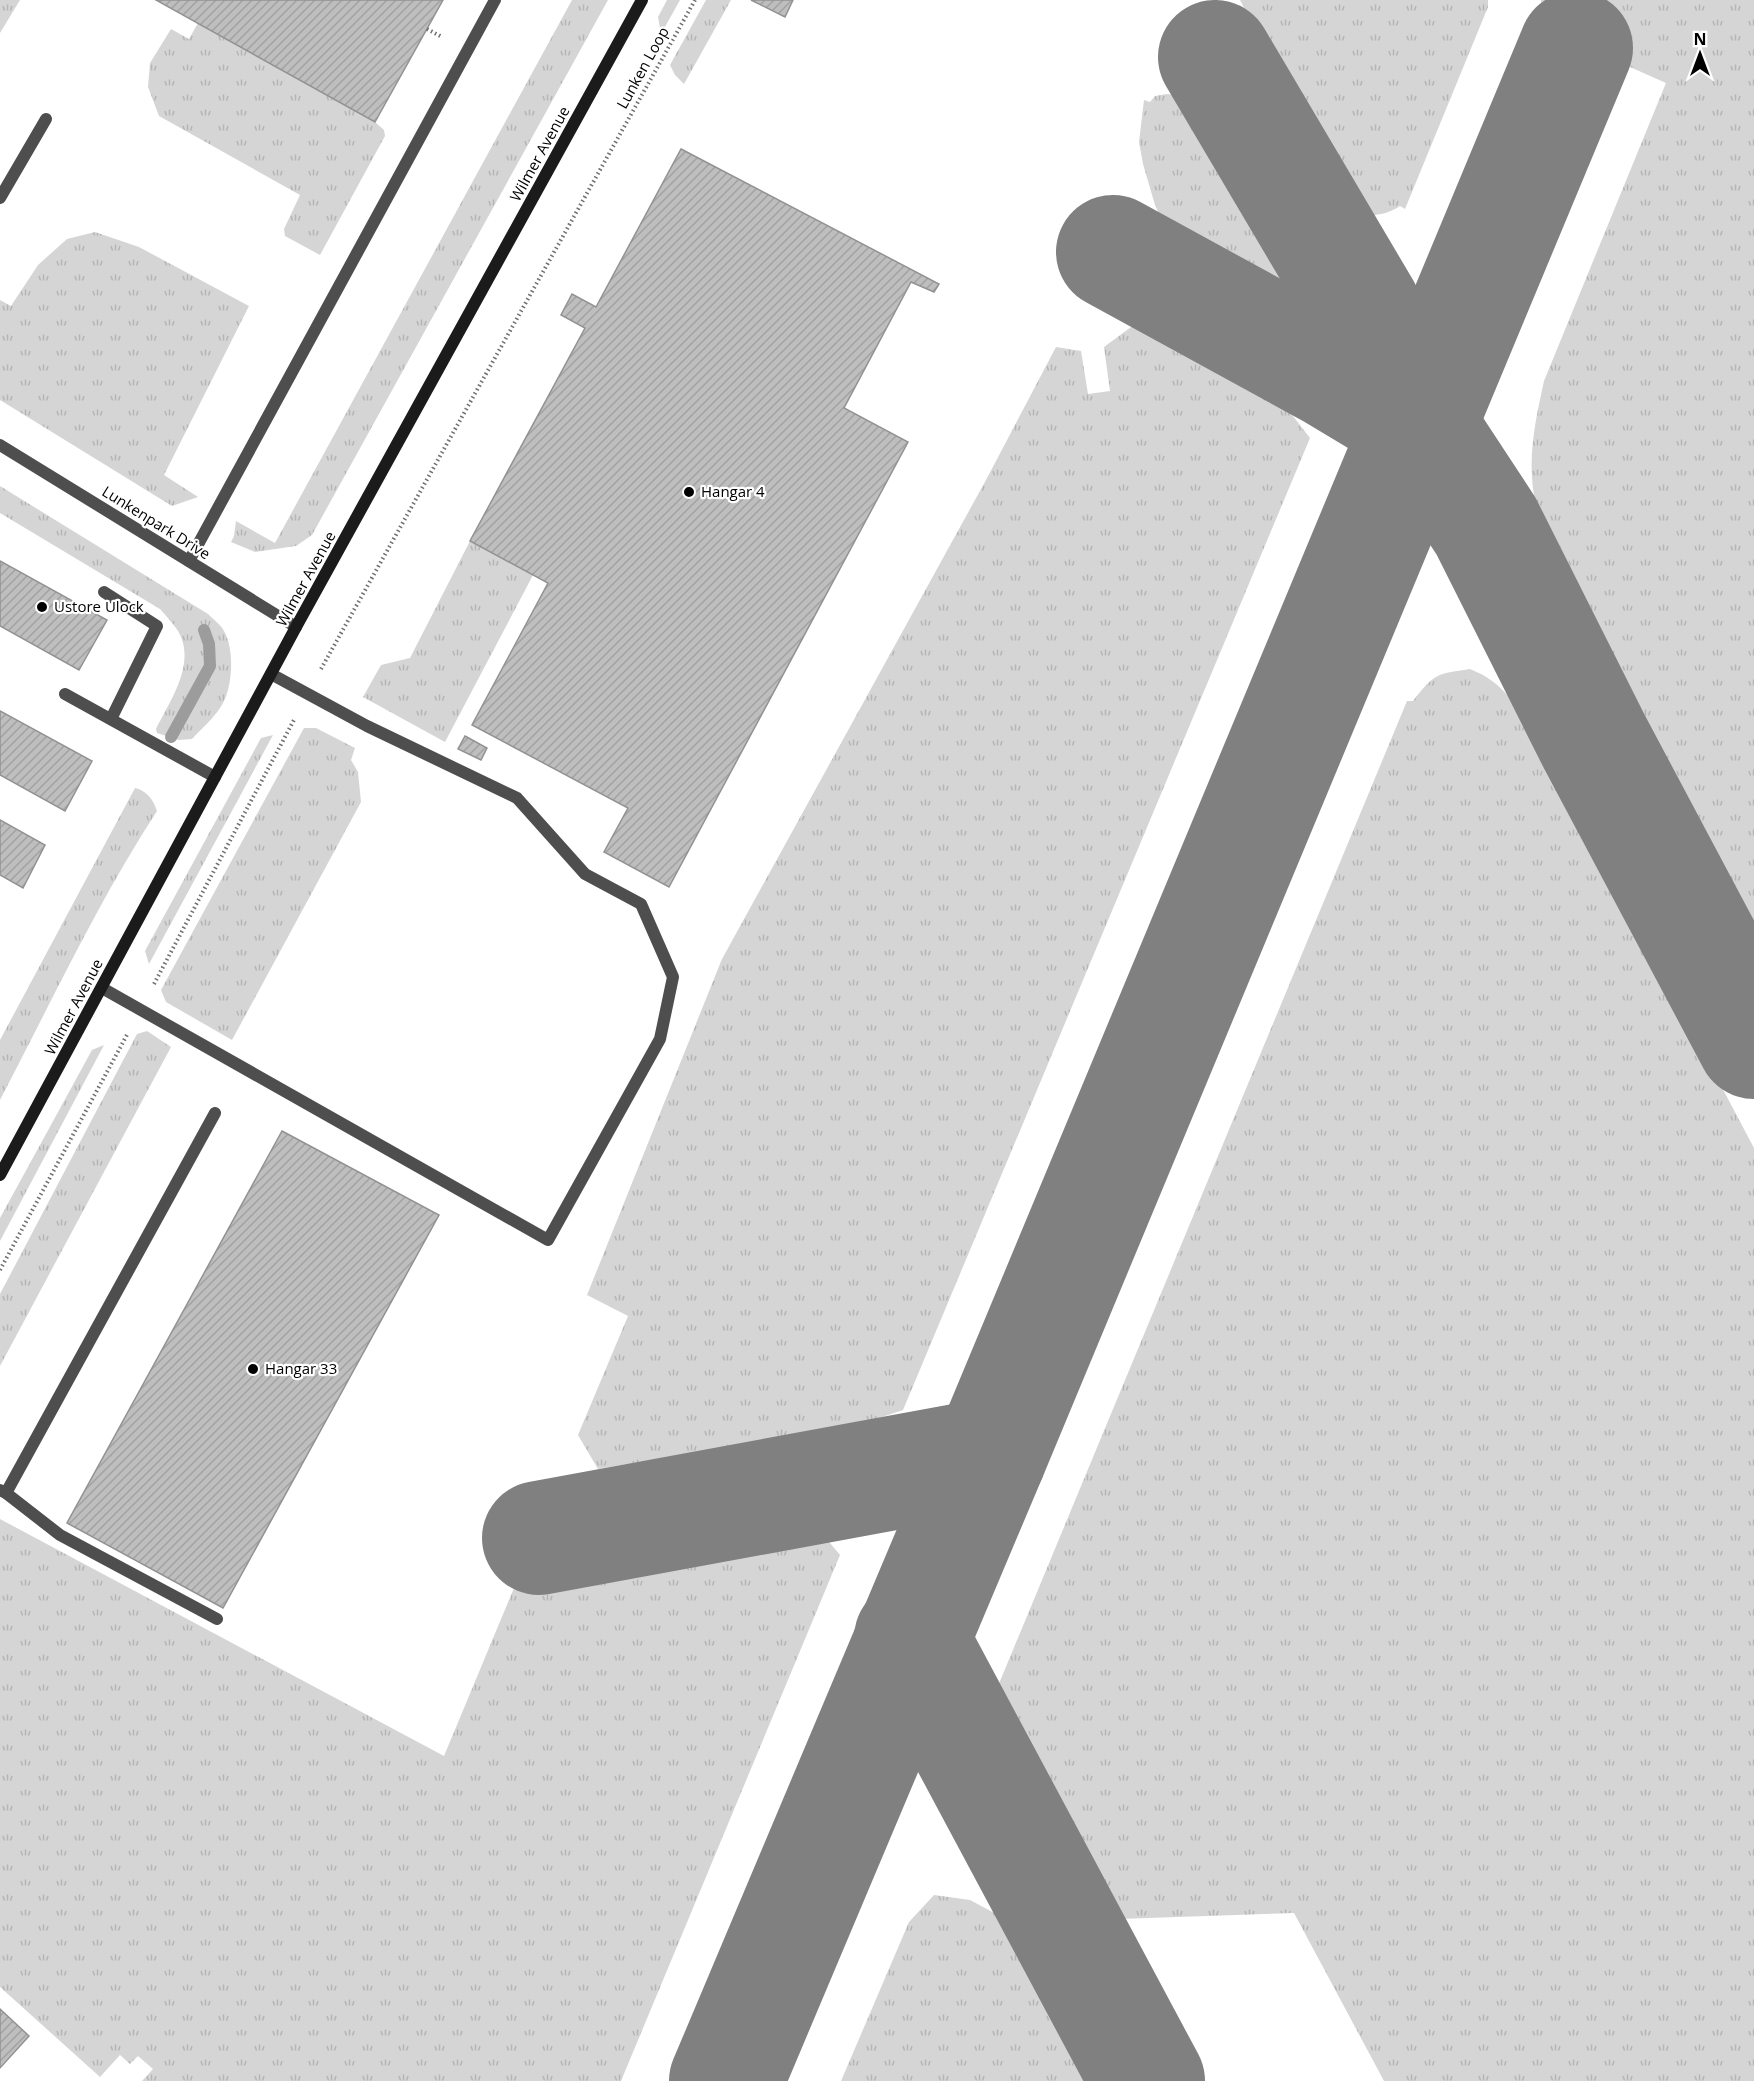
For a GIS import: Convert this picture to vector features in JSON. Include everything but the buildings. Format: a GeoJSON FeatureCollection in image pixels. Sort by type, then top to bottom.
{"type":"FeatureCollection","features":[{"type":"Feature","properties":{"kind":"street","name":"Wilmer Avenue"},"geometry":{"type":"LineString","coordinates":[[0,1175],[296,627],[642,0]]}},
{"type":"Feature","properties":{"kind":"lane"},"geometry":{"type":"LineString","coordinates":[[189,561],[495,0]]}},
{"type":"Feature","properties":{"kind":"lane"},"geometry":{"type":"LineString","coordinates":[[0,198],[46,119]]}},
{"type":"Feature","properties":{"kind":"lane","name":"Lunkenpark Drive"},"geometry":{"type":"LineString","coordinates":[[0,445],[296,627]]}},
{"type":"Feature","properties":{"kind":"lane"},"geometry":{"type":"LineString","coordinates":[[104,592],[156,626],[111,719]]}},
{"type":"Feature","properties":{"kind":"lane"},"geometry":{"type":"LineString","coordinates":[[102,988],[548,1240],[660,1039],[673,977],[641,904],[585,874],[516,798],[367,726],[271,674]]}},
{"type":"Feature","properties":{"kind":"lane"},"geometry":{"type":"LineString","coordinates":[[65,694],[215,777]]}},
{"type":"Feature","properties":{"kind":"lane"},"geometry":{"type":"LineString","coordinates":[[215,1113],[3,1491],[60,1535],[217,1619]]}},
{"type":"Feature","properties":{"kind":"path","name":"Lunken Loop"},"geometry":{"type":"LineString","coordinates":[[613,147],[695,0]]}},
{"type":"Feature","properties":{"kind":"green space"},"geometry":{"type":"Polygon","coordinates":[[[0,0],[20,0],[0,33],[0,0]]]}},
{"type":"Feature","properties":{"kind":"green space"},"geometry":{"type":"Polygon","coordinates":[[[572,0],[608,0],[312,535],[296,546],[255,552],[231,542],[236,521],[275,543],[572,0]]]}},
{"type":"Feature","properties":{"kind":"green space"},"geometry":{"type":"Polygon","coordinates":[[[667,0],[680,0],[661,34],[658,17],[667,0]]]}},
{"type":"Feature","properties":{"kind":"green space"},"geometry":{"type":"Polygon","coordinates":[[[706,0],[731,0],[684,84],[675,75],[670,65],[706,0]]]}},
{"type":"Feature","properties":{"kind":"green space"},"geometry":{"type":"Polygon","coordinates":[[[1240,0],[1488,0],[1488,7],[1405,209],[1400,206],[1375,215],[1349,210],[1240,0]]]}},
{"type":"Feature","properties":{"kind":"green space"},"geometry":{"type":"Polygon","coordinates":[[[1541,0],[1754,0],[1754,935],[1745,925],[1547,553],[1553,548],[1536,505],[1532,458],[1535,427],[1544,381],[1666,83],[1542,28],[1541,0]]]}},
{"type":"Feature","properties":{"kind":"green space"},"geometry":{"type":"Polygon","coordinates":[[[198,23],[375,122],[384,130],[385,136],[320,255],[285,236],[284,229],[300,195],[159,116],[148,87],[150,63],[171,29],[189,39],[198,23]]]}},
{"type":"Feature","properties":{"kind":"green space"},"geometry":{"type":"Polygon","coordinates":[[[1167,94],[1185,97],[1201,104],[1229,126],[1302,263],[1301,285],[1295,294],[1276,304],[1182,250],[1167,232],[1155,205],[1139,142],[1144,100],[1150,102],[1155,96],[1167,94]]]}},
{"type":"Feature","properties":{"kind":"green space"},"geometry":{"type":"Polygon","coordinates":[[[95,232],[139,247],[249,306],[164,475],[198,497],[172,506],[0,400],[0,300],[11,306],[38,265],[67,239],[95,232]]]}},
{"type":"Feature","properties":{"kind":"green space"},"geometry":{"type":"Polygon","coordinates":[[[1150,313],[1258,371],[1310,438],[903,1410],[861,1424],[598,1469],[578,1435],[628,1316],[587,1295],[722,959],[986,480],[1056,347],[1081,351],[1088,394],[1110,391],[1104,347],[1150,313]]]}},
{"type":"Feature","properties":{"kind":"green space"},"geometry":{"type":"Polygon","coordinates":[[[0,486],[208,614],[223,629],[228,639],[231,659],[228,691],[217,712],[192,739],[179,740],[157,733],[156,729],[174,694],[183,669],[185,656],[183,643],[174,625],[160,609],[0,513],[0,486]]]}},
{"type":"Feature","properties":{"kind":"green space"},"geometry":{"type":"Polygon","coordinates":[[[470,541],[533,575],[445,742],[363,697],[381,665],[410,658],[470,541]]]}},
{"type":"Feature","properties":{"kind":"green space"},"geometry":{"type":"Polygon","coordinates":[[[1470,669],[1491,680],[1509,697],[1514,695],[1754,1148],[1754,2081],[1384,2081],[1294,1913],[1119,1919],[998,1686],[1407,701],[1413,701],[1437,676],[1470,669]]]}},
{"type":"Feature","properties":{"kind":"green space"},"geometry":{"type":"Polygon","coordinates":[[[304,728],[316,728],[355,748],[351,760],[358,772],[361,802],[232,1040],[166,1002],[161,990],[304,728]]]}},
{"type":"Feature","properties":{"kind":"green space"},"geometry":{"type":"Polygon","coordinates":[[[273,735],[149,964],[145,951],[261,738],[273,735]]]}},
{"type":"Feature","properties":{"kind":"green space"},"geometry":{"type":"Polygon","coordinates":[[[135,788],[149,796],[157,811],[94,917],[0,1100],[0,1040],[135,788]]]}},
{"type":"Feature","properties":{"kind":"green space"},"geometry":{"type":"Polygon","coordinates":[[[147,1031],[171,1047],[0,1366],[0,1294],[137,1034],[147,1031]]]}},
{"type":"Feature","properties":{"kind":"green space"},"geometry":{"type":"Polygon","coordinates":[[[104,1045],[0,1241],[0,1218],[92,1050],[104,1045]]]}},
{"type":"Feature","properties":{"kind":"green space"},"geometry":{"type":"Polygon","coordinates":[[[0,1519],[444,1756],[514,1588],[820,1531],[840,1555],[621,2081],[142,2081],[153,2069],[138,2056],[130,2064],[120,2055],[100,2077],[0,1987],[0,1519]]]}},
{"type":"Feature","properties":{"kind":"green space"},"geometry":{"type":"Polygon","coordinates":[[[934,1895],[970,1900],[998,1915],[1028,1958],[1091,2081],[841,2081],[909,1922],[934,1895]]]}},
{"type":"Feature","properties":{"kind":"waterway"},"geometry":{"type":"LineString","coordinates":[[171,737],[210,666],[209,644],[204,630]]}},
{"type":"Feature","properties":{"kind":"taxiway"},"geometry":{"type":"LineString","coordinates":[[726,2081],[990,1455],[1576,48]]}},
{"type":"Feature","properties":{"kind":"taxiway"},"geometry":{"type":"LineString","coordinates":[[1215,57],[1364,309],[1419,424],[1486,526],[1594,741],[1754,1042]]}},
{"type":"Feature","properties":{"kind":"taxiway"},"geometry":{"type":"LineString","coordinates":[[1113,252],[1334,373],[1419,424]]}},
{"type":"Feature","properties":{"kind":"taxiway"},"geometry":{"type":"LineString","coordinates":[[539,1538],[990,1455]]}},
{"type":"Feature","properties":{"kind":"taxiway"},"geometry":{"type":"LineString","coordinates":[[911,1638],[1148,2081]]}},
{"type":"Feature","properties":{"kind":"place","name":"Hangar 4"},"geometry":{"type":"Point","coordinates":[689,492]}},
{"type":"Feature","properties":{"kind":"place","name":"Ustore Ulock"},"geometry":{"type":"Point","coordinates":[42,607]}},
{"type":"Feature","properties":{"kind":"place","name":"Hangar 33"},"geometry":{"type":"Point","coordinates":[253,1369]}}]}
